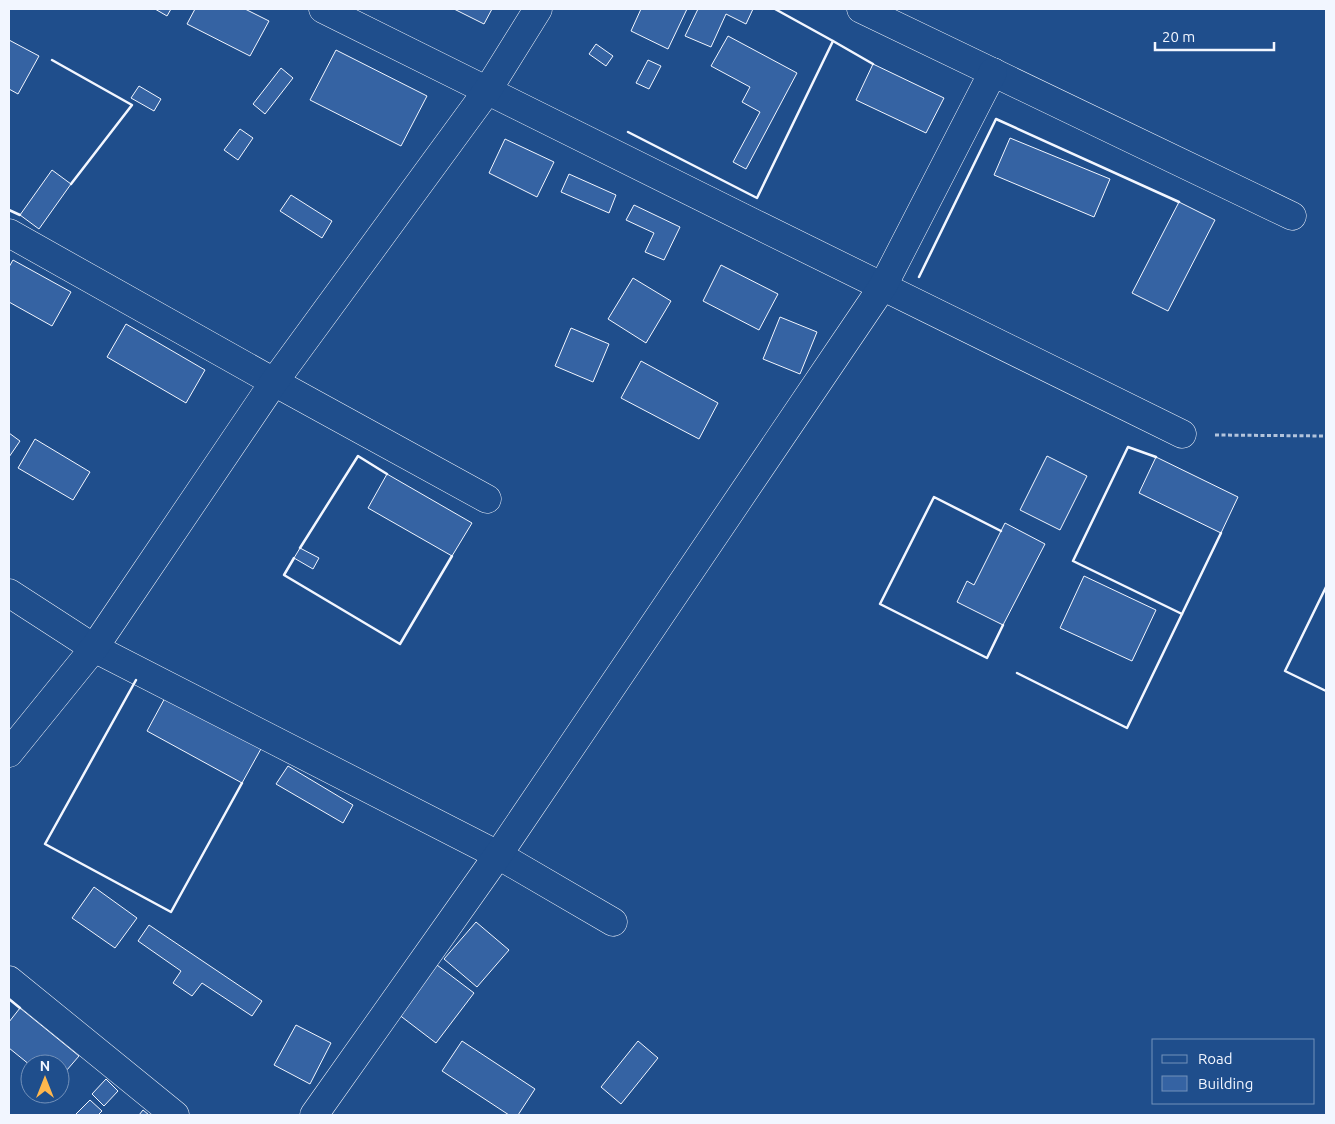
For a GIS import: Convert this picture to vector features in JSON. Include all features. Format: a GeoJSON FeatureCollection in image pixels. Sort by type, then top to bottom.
{"type":"FeatureCollection","features":[{"type":"Feature","properties":{"kind":"street"},"geometry":{"type":"LineString","coordinates":[[324,9],[1182,434]]}},
{"type":"Feature","properties":{"kind":"street"},"geometry":{"type":"LineString","coordinates":[[9,753],[94,648],[274,382],[487,91],[538,9]]}},
{"type":"Feature","properties":{"kind":"street"},"geometry":{"type":"LineString","coordinates":[[861,9],[1292,216]]}},
{"type":"Feature","properties":{"kind":"street"},"geometry":{"type":"LineString","coordinates":[[314,1115],[498,855],[883,286],[992,72]]}},
{"type":"Feature","properties":{"kind":"street"},"geometry":{"type":"LineString","coordinates":[[9,233],[487,499]]}},
{"type":"Feature","properties":{"kind":"street"},"geometry":{"type":"LineString","coordinates":[[9,593],[94,648],[498,855],[613,922]]}},
{"type":"Feature","properties":{"kind":"street"},"geometry":{"type":"LineString","coordinates":[[9,980],[175,1115]]}},
{"type":"Feature","properties":{"kind":"path"},"geometry":{"type":"LineString","coordinates":[[1182,434],[1326,436]]}},
{"type":"Feature","properties":{"kind":"building"},"geometry":{"type":"Polygon","coordinates":[[[155,9],[171,9],[167,16],[155,9]]]}},
{"type":"Feature","properties":{"kind":"building"},"geometry":{"type":"Polygon","coordinates":[[[195,9],[245,9],[269,21],[250,56],[187,24],[195,9]]]}},
{"type":"Feature","properties":{"kind":"building"},"geometry":{"type":"Polygon","coordinates":[[[454,9],[492,9],[484,24],[454,9]]]}},
{"type":"Feature","properties":{"kind":"building"},"geometry":{"type":"Polygon","coordinates":[[[641,9],[687,9],[668,49],[631,31],[641,9]]]}},
{"type":"Feature","properties":{"kind":"building"},"geometry":{"type":"Polygon","coordinates":[[[698,9],[753,9],[746,24],[726,14],[711,47],[685,36],[698,9]]]}},
{"type":"Feature","properties":{"kind":"building"},"geometry":{"type":"Polygon","coordinates":[[[728,36],[797,73],[746,169],[733,162],[760,112],[742,102],[750,87],[711,66],[728,36]]]}},
{"type":"Feature","properties":{"kind":"building"},"geometry":{"type":"Polygon","coordinates":[[[9,40],[39,56],[18,94],[9,89],[9,40]]]}},
{"type":"Feature","properties":{"kind":"building"},"geometry":{"type":"Polygon","coordinates":[[[596,44],[613,56],[606,66],[589,54],[596,44]]]}},
{"type":"Feature","properties":{"kind":"building"},"geometry":{"type":"Polygon","coordinates":[[[336,50],[427,96],[401,146],[310,100],[336,50]]]}},
{"type":"Feature","properties":{"kind":"building"},"geometry":{"type":"Polygon","coordinates":[[[648,60],[661,66],[649,89],[636,83],[648,60]]]}},
{"type":"Feature","properties":{"kind":"building"},"geometry":{"type":"Polygon","coordinates":[[[873,64],[944,98],[926,133],[856,100],[873,64]]]}},
{"type":"Feature","properties":{"kind":"building"},"geometry":{"type":"Polygon","coordinates":[[[281,68],[293,78],[265,114],[253,104],[281,68]]]}},
{"type":"Feature","properties":{"kind":"building"},"geometry":{"type":"Polygon","coordinates":[[[139,86],[161,99],[154,111],[131,98],[139,86]]]}},
{"type":"Feature","properties":{"kind":"building"},"geometry":{"type":"Polygon","coordinates":[[[240,129],[253,138],[238,160],[224,150],[240,129]]]}},
{"type":"Feature","properties":{"kind":"building"},"geometry":{"type":"Polygon","coordinates":[[[1010,138],[1110,179],[1094,217],[994,175],[1010,138]]]}},
{"type":"Feature","properties":{"kind":"building"},"geometry":{"type":"Polygon","coordinates":[[[505,139],[554,162],[537,197],[489,173],[505,139]]]}},
{"type":"Feature","properties":{"kind":"building"},"geometry":{"type":"Polygon","coordinates":[[[52,170],[71,184],[39,229],[20,215],[52,170]]]}},
{"type":"Feature","properties":{"kind":"building"},"geometry":{"type":"Polygon","coordinates":[[[569,174],[616,195],[609,213],[561,192],[569,174]]]}},
{"type":"Feature","properties":{"kind":"building"},"geometry":{"type":"Polygon","coordinates":[[[291,195],[332,221],[322,238],[280,211],[291,195]]]}},
{"type":"Feature","properties":{"kind":"building"},"geometry":{"type":"Polygon","coordinates":[[[1179,202],[1215,220],[1168,311],[1132,293],[1179,202]]]}},
{"type":"Feature","properties":{"kind":"building"},"geometry":{"type":"Polygon","coordinates":[[[634,205],[680,227],[664,260],[645,252],[654,233],[626,220],[634,205]]]}},
{"type":"Feature","properties":{"kind":"building"},"geometry":{"type":"Polygon","coordinates":[[[13,260],[71,292],[52,326],[9,302],[9,267],[13,260]]]}},
{"type":"Feature","properties":{"kind":"building"},"geometry":{"type":"Polygon","coordinates":[[[721,265],[778,294],[759,330],[703,301],[721,265]]]}},
{"type":"Feature","properties":{"kind":"building"},"geometry":{"type":"Polygon","coordinates":[[[633,278],[671,301],[646,343],[608,319],[633,278]]]}},
{"type":"Feature","properties":{"kind":"building"},"geometry":{"type":"Polygon","coordinates":[[[780,317],[817,332],[800,374],[763,359],[780,317]]]}},
{"type":"Feature","properties":{"kind":"building"},"geometry":{"type":"Polygon","coordinates":[[[126,324],[205,370],[186,403],[107,357],[126,324]]]}},
{"type":"Feature","properties":{"kind":"building"},"geometry":{"type":"Polygon","coordinates":[[[571,328],[609,344],[593,382],[555,366],[571,328]]]}},
{"type":"Feature","properties":{"kind":"building"},"geometry":{"type":"Polygon","coordinates":[[[641,361],[718,403],[699,439],[621,398],[641,361]]]}},
{"type":"Feature","properties":{"kind":"building"},"geometry":{"type":"Polygon","coordinates":[[[9,433],[20,441],[9,457],[9,433]]]}},
{"type":"Feature","properties":{"kind":"building"},"geometry":{"type":"Polygon","coordinates":[[[35,439],[90,472],[73,500],[18,468],[35,439]]]}},
{"type":"Feature","properties":{"kind":"building"},"geometry":{"type":"Polygon","coordinates":[[[1047,456],[1087,476],[1060,530],[1020,510],[1047,456]]]}},
{"type":"Feature","properties":{"kind":"building"},"geometry":{"type":"Polygon","coordinates":[[[1156,457],[1238,497],[1221,533],[1139,493],[1156,457]]]}},
{"type":"Feature","properties":{"kind":"building"},"geometry":{"type":"Polygon","coordinates":[[[387,474],[472,523],[452,556],[368,508],[387,474]]]}},
{"type":"Feature","properties":{"kind":"building"},"geometry":{"type":"Polygon","coordinates":[[[1005,523],[1045,544],[1003,625],[957,602],[967,581],[974,585],[1005,523]]]}},
{"type":"Feature","properties":{"kind":"building"},"geometry":{"type":"Polygon","coordinates":[[[300,548],[319,558],[313,569],[294,558],[300,548]]]}},
{"type":"Feature","properties":{"kind":"building"},"geometry":{"type":"Polygon","coordinates":[[[1084,576],[1156,610],[1132,661],[1060,628],[1084,576]]]}},
{"type":"Feature","properties":{"kind":"building"},"geometry":{"type":"Polygon","coordinates":[[[166,696],[262,747],[242,783],[147,731],[166,696]]]}},
{"type":"Feature","properties":{"kind":"building"},"geometry":{"type":"Polygon","coordinates":[[[288,766],[353,805],[343,823],[276,784],[288,766]]]}},
{"type":"Feature","properties":{"kind":"building"},"geometry":{"type":"Polygon","coordinates":[[[94,887],[137,918],[115,948],[72,918],[94,887]]]}},
{"type":"Feature","properties":{"kind":"building"},"geometry":{"type":"Polygon","coordinates":[[[476,922],[509,950],[477,987],[444,959],[476,922]]]}},
{"type":"Feature","properties":{"kind":"building"},"geometry":{"type":"Polygon","coordinates":[[[149,925],[262,1001],[252,1016],[202,983],[192,996],[173,983],[181,971],[138,941],[149,925]]]}},
{"type":"Feature","properties":{"kind":"building"},"geometry":{"type":"Polygon","coordinates":[[[437,965],[474,993],[436,1043],[398,1014],[437,965]]]}},
{"type":"Feature","properties":{"kind":"building"},"geometry":{"type":"Polygon","coordinates":[[[20,1008],[79,1056],[70,1066],[70,1054],[20,1054],[20,1057],[9,1048],[9,1022],[20,1008]]]}},
{"type":"Feature","properties":{"kind":"building"},"geometry":{"type":"Polygon","coordinates":[[[296,1025],[331,1043],[310,1084],[274,1065],[296,1025]]]}},
{"type":"Feature","properties":{"kind":"building"},"geometry":{"type":"Polygon","coordinates":[[[462,1041],[535,1089],[518,1115],[509,1115],[442,1071],[462,1041]]]}},
{"type":"Feature","properties":{"kind":"building"},"geometry":{"type":"Polygon","coordinates":[[[638,1041],[658,1058],[621,1104],[601,1087],[638,1041]]]}},
{"type":"Feature","properties":{"kind":"building"},"geometry":{"type":"Polygon","coordinates":[[[106,1079],[118,1091],[104,1106],[92,1094],[106,1079]]]}},
{"type":"Feature","properties":{"kind":"building"},"geometry":{"type":"Polygon","coordinates":[[[90,1100],[102,1111],[98,1115],[75,1115],[90,1100]]]}},
{"type":"Feature","properties":{"kind":"building"},"geometry":{"type":"Polygon","coordinates":[[[143,1110],[149,1115],[139,1115],[143,1110]]]}},
{"type":"Feature","properties":{"kind":"wall"},"geometry":{"type":"LineString","coordinates":[[628,132],[757,198],[833,41],[775,9]]}},
{"type":"Feature","properties":{"kind":"wall"},"geometry":{"type":"LineString","coordinates":[[833,41],[873,64]]}},
{"type":"Feature","properties":{"kind":"wall"},"geometry":{"type":"LineString","coordinates":[[52,60],[132,105],[71,184]]}},
{"type":"Feature","properties":{"kind":"wall"},"geometry":{"type":"LineString","coordinates":[[919,277],[996,119],[1179,202]]}},
{"type":"Feature","properties":{"kind":"wall"},"geometry":{"type":"LineString","coordinates":[[9,210],[20,215]]}},
{"type":"Feature","properties":{"kind":"wall"},"geometry":{"type":"LineString","coordinates":[[1017,673],[1127,728],[1182,614],[1073,561],[1128,447],[1156,457]]}},
{"type":"Feature","properties":{"kind":"wall"},"geometry":{"type":"LineString","coordinates":[[300,548],[358,456],[387,474]]}},
{"type":"Feature","properties":{"kind":"wall"},"geometry":{"type":"LineString","coordinates":[[1001,531],[934,497],[880,604],[987,658],[1003,625]]}},
{"type":"Feature","properties":{"kind":"wall"},"geometry":{"type":"LineString","coordinates":[[1182,614],[1221,533]]}},
{"type":"Feature","properties":{"kind":"wall"},"geometry":{"type":"LineString","coordinates":[[294,558],[284,575],[400,644],[452,556]]}},
{"type":"Feature","properties":{"kind":"wall"},"geometry":{"type":"LineString","coordinates":[[1326,587],[1285,671],[1326,691]]}},
{"type":"Feature","properties":{"kind":"wall"},"geometry":{"type":"LineString","coordinates":[[136,680],[45,844],[171,912],[242,783]]}},
{"type":"Feature","properties":{"kind":"wall"},"geometry":{"type":"LineString","coordinates":[[9,999],[20,1008]]}}]}
